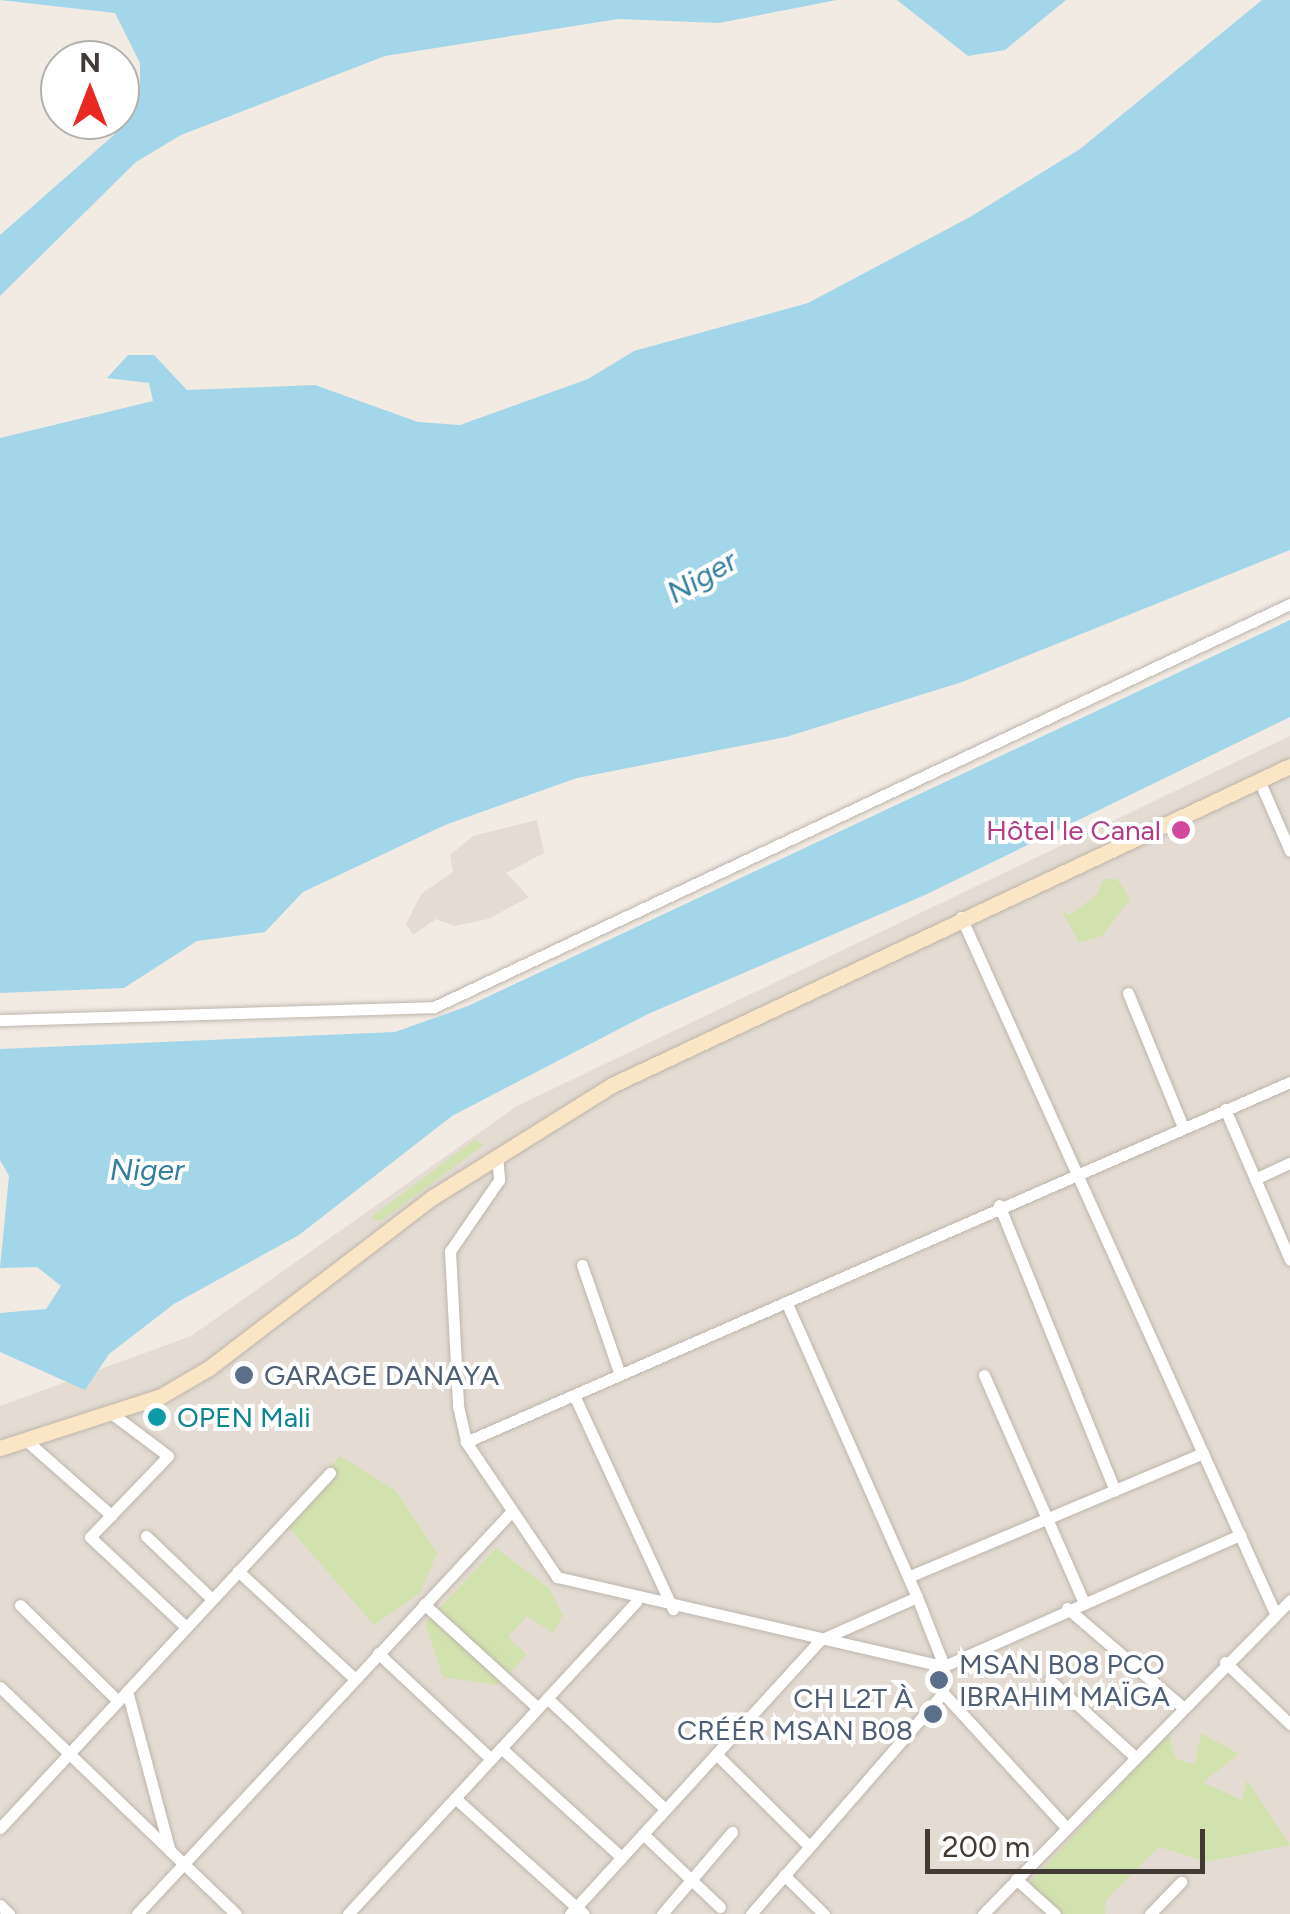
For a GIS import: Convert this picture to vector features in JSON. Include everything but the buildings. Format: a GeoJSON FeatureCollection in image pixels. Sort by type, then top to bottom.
{"type":"FeatureCollection","features":[{"type":"Feature","properties":{"kind":"main road"},"geometry":{"type":"LineString","coordinates":[[0,1448],[112,1413],[210,1368],[496,1154],[612,1084],[1290,766]]}},
{"type":"Feature","properties":{"kind":"street"},"geometry":{"type":"LineString","coordinates":[[0,1020],[434,1007],[1290,604]]}},
{"type":"Feature","properties":{"kind":"street"},"geometry":{"type":"LineString","coordinates":[[1259,780],[1290,851]]}},
{"type":"Feature","properties":{"kind":"street"},"geometry":{"type":"LineString","coordinates":[[961,917],[1275,1614]]}},
{"type":"Feature","properties":{"kind":"street"},"geometry":{"type":"LineString","coordinates":[[1128,993],[1183,1126]]}},
{"type":"Feature","properties":{"kind":"street"},"geometry":{"type":"LineString","coordinates":[[466,1442],[999,1205],[1290,1082]]}},
{"type":"Feature","properties":{"kind":"street"},"geometry":{"type":"LineString","coordinates":[[1225,1109],[1290,1260]]}},
{"type":"Feature","properties":{"kind":"street"},"geometry":{"type":"LineString","coordinates":[[496,1154],[499,1180],[450,1250],[452,1350],[466,1442],[557,1577],[636,1602],[944,1666],[1067,1608],[1240,1535]]}},
{"type":"Feature","properties":{"kind":"street"},"geometry":{"type":"LineString","coordinates":[[1255,1179],[1290,1163]]}},
{"type":"Feature","properties":{"kind":"street"},"geometry":{"type":"LineString","coordinates":[[999,1205],[1116,1490]]}},
{"type":"Feature","properties":{"kind":"street"},"geometry":{"type":"LineString","coordinates":[[582,1264],[620,1374]]}},
{"type":"Feature","properties":{"kind":"street"},"geometry":{"type":"LineString","coordinates":[[751,1914],[944,1693],[944,1666],[917,1596],[786,1302]]}},
{"type":"Feature","properties":{"kind":"street"},"geometry":{"type":"LineString","coordinates":[[984,1375],[1084,1601]]}},
{"type":"Feature","properties":{"kind":"street"},"geometry":{"type":"LineString","coordinates":[[574,1394],[673,1609]]}},
{"type":"Feature","properties":{"kind":"street"},"geometry":{"type":"LineString","coordinates":[[112,1413],[168,1456],[90,1537],[186,1627]]}},
{"type":"Feature","properties":{"kind":"street"},"geometry":{"type":"LineString","coordinates":[[28,1442],[111,1515]]}},
{"type":"Feature","properties":{"kind":"street"},"geometry":{"type":"LineString","coordinates":[[908,1577],[1203,1454]]}},
{"type":"Feature","properties":{"kind":"street"},"geometry":{"type":"LineString","coordinates":[[0,1828],[330,1472]]}},
{"type":"Feature","properties":{"kind":"street"},"geometry":{"type":"LineString","coordinates":[[136,1914],[177,1860],[512,1511]]}},
{"type":"Feature","properties":{"kind":"street"},"geometry":{"type":"LineString","coordinates":[[146,1536],[212,1599]]}},
{"type":"Feature","properties":{"kind":"street"},"geometry":{"type":"LineString","coordinates":[[238,1571],[354,1678]]}},
{"type":"Feature","properties":{"kind":"street"},"geometry":{"type":"LineString","coordinates":[[455,1798],[576,1912],[820,1640],[917,1596]]}},
{"type":"Feature","properties":{"kind":"street"},"geometry":{"type":"LineString","coordinates":[[983,1914],[1064,1824],[1290,1600]]}},
{"type":"Feature","properties":{"kind":"street"},"geometry":{"type":"LineString","coordinates":[[348,1914],[636,1602]]}},
{"type":"Feature","properties":{"kind":"street"},"geometry":{"type":"LineString","coordinates":[[424,1604],[665,1810]]}},
{"type":"Feature","properties":{"kind":"street"},"geometry":{"type":"LineString","coordinates":[[20,1605],[122,1696],[177,1860]]}},
{"type":"Feature","properties":{"kind":"street"},"geometry":{"type":"LineString","coordinates":[[1067,1608],[1180,1706]]}},
{"type":"Feature","properties":{"kind":"street"},"geometry":{"type":"LineString","coordinates":[[378,1653],[491,1759]]}},
{"type":"Feature","properties":{"kind":"street"},"geometry":{"type":"LineString","coordinates":[[1225,1662],[1290,1724]]}},
{"type":"Feature","properties":{"kind":"street"},"geometry":{"type":"LineString","coordinates":[[1050,1680],[1133,1755]]}},
{"type":"Feature","properties":{"kind":"street"},"geometry":{"type":"LineString","coordinates":[[0,1687],[236,1914]]}},
{"type":"Feature","properties":{"kind":"street"},"geometry":{"type":"LineString","coordinates":[[944,1693],[1064,1824]]}},
{"type":"Feature","properties":{"kind":"street"},"geometry":{"type":"LineString","coordinates":[[501,1748],[622,1857]]}},
{"type":"Feature","properties":{"kind":"street"},"geometry":{"type":"LineString","coordinates":[[716,1754],[810,1846]]}},
{"type":"Feature","properties":{"kind":"street"},"geometry":{"type":"LineString","coordinates":[[662,1914],[732,1832]]}},
{"type":"Feature","properties":{"kind":"street"},"geometry":{"type":"LineString","coordinates":[[643,1834],[720,1906]]}},
{"type":"Feature","properties":{"kind":"street"},"geometry":{"type":"LineString","coordinates":[[784,1875],[824,1914]]}},
{"type":"Feature","properties":{"kind":"street"},"geometry":{"type":"LineString","coordinates":[[1016,1879],[1055,1914]]}},
{"type":"Feature","properties":{"kind":"street"},"geometry":{"type":"LineString","coordinates":[[1150,1914],[1181,1882]]}},
{"type":"Feature","properties":{"kind":"street"},"geometry":{"type":"LineString","coordinates":[[0,1905],[10,1914]]}},
{"type":"Feature","properties":{"kind":"shaded area"},"geometry":{"type":"Polygon","coordinates":[[[1290,736],[1290,1914],[0,1914],[0,1406],[191,1336],[517,1106],[1290,736]]]}},
{"type":"Feature","properties":{"kind":"shaded area"},"geometry":{"type":"Polygon","coordinates":[[[537,820],[544,853],[506,873],[529,897],[488,919],[455,926],[436,919],[413,935],[406,924],[421,894],[453,872],[450,855],[473,836],[537,820]]]}},
{"type":"Feature","properties":{"kind":"green space"},"geometry":{"type":"Polygon","coordinates":[[[1103,879],[1117,879],[1130,899],[1102,936],[1079,943],[1061,909],[1069,915],[1097,895],[1103,879]]]}},
{"type":"Feature","properties":{"kind":"green space"},"geometry":{"type":"Polygon","coordinates":[[[474,1140],[485,1144],[381,1221],[370,1218],[474,1140]]]}},
{"type":"Feature","properties":{"kind":"green space"},"geometry":{"type":"Polygon","coordinates":[[[340,1456],[396,1491],[437,1553],[420,1593],[374,1625],[283,1521],[340,1456]]]}},
{"type":"Feature","properties":{"kind":"green space"},"geometry":{"type":"Polygon","coordinates":[[[496,1548],[549,1588],[563,1615],[553,1633],[527,1616],[508,1637],[527,1655],[497,1685],[443,1677],[425,1623],[496,1548]]]}},
{"type":"Feature","properties":{"kind":"green space"},"geometry":{"type":"Polygon","coordinates":[[[1168,1733],[1176,1759],[1195,1764],[1201,1733],[1239,1754],[1203,1782],[1241,1800],[1247,1780],[1290,1845],[1206,1862],[1159,1847],[1106,1900],[1105,1914],[1055,1914],[1025,1888],[1168,1733]]]}},
{"type":"Feature","properties":{"kind":"water"},"geometry":{"type":"Polygon","coordinates":[[[0,0],[837,0],[719,23],[618,19],[385,56],[181,135],[136,162],[0,296],[0,235],[108,140],[140,140],[140,40],[128,40],[115,13],[0,0]]]}},
{"type":"Feature","properties":{"kind":"water"},"geometry":{"type":"Polygon","coordinates":[[[897,0],[1066,0],[1005,50],[968,56],[897,0]]]}},
{"type":"Feature","properties":{"kind":"water"},"geometry":{"type":"Polygon","coordinates":[[[1262,0],[1290,0],[1290,550],[962,682],[786,737],[577,778],[445,825],[303,892],[265,932],[197,941],[124,988],[0,993],[0,438],[153,401],[149,383],[107,378],[128,355],[154,355],[187,390],[315,385],[418,422],[460,425],[588,379],[634,351],[808,303],[970,217],[1080,149],[1262,0]]]}},
{"type":"Feature","properties":{"kind":"water","name":"Niger"},"geometry":{"type":"Polygon","coordinates":[[[1290,620],[1290,717],[925,895],[648,1014],[452,1116],[299,1235],[174,1304],[109,1354],[85,1390],[0,1352],[0,1313],[46,1309],[61,1286],[37,1267],[0,1268],[9,1176],[0,1160],[0,1049],[395,1032],[468,1006],[1290,620]]]}},
{"type":"Feature","properties":{"kind":"place","name":"Hôtel le Canal"},"geometry":{"type":"Point","coordinates":[1181,830]}},
{"type":"Feature","properties":{"kind":"place","name":"GARAGE DANAYA"},"geometry":{"type":"Point","coordinates":[244,1375]}},
{"type":"Feature","properties":{"kind":"place","name":"OPEN Mali"},"geometry":{"type":"Point","coordinates":[157,1417]}},
{"type":"Feature","properties":{"kind":"place","name":"MSAN B08 PCO IBRAHIM MAÏGA"},"geometry":{"type":"Point","coordinates":[939,1680]}},
{"type":"Feature","properties":{"kind":"place","name":"CH L2T À CRÉÉR MSAN B08"},"geometry":{"type":"Point","coordinates":[933,1714]}}]}
